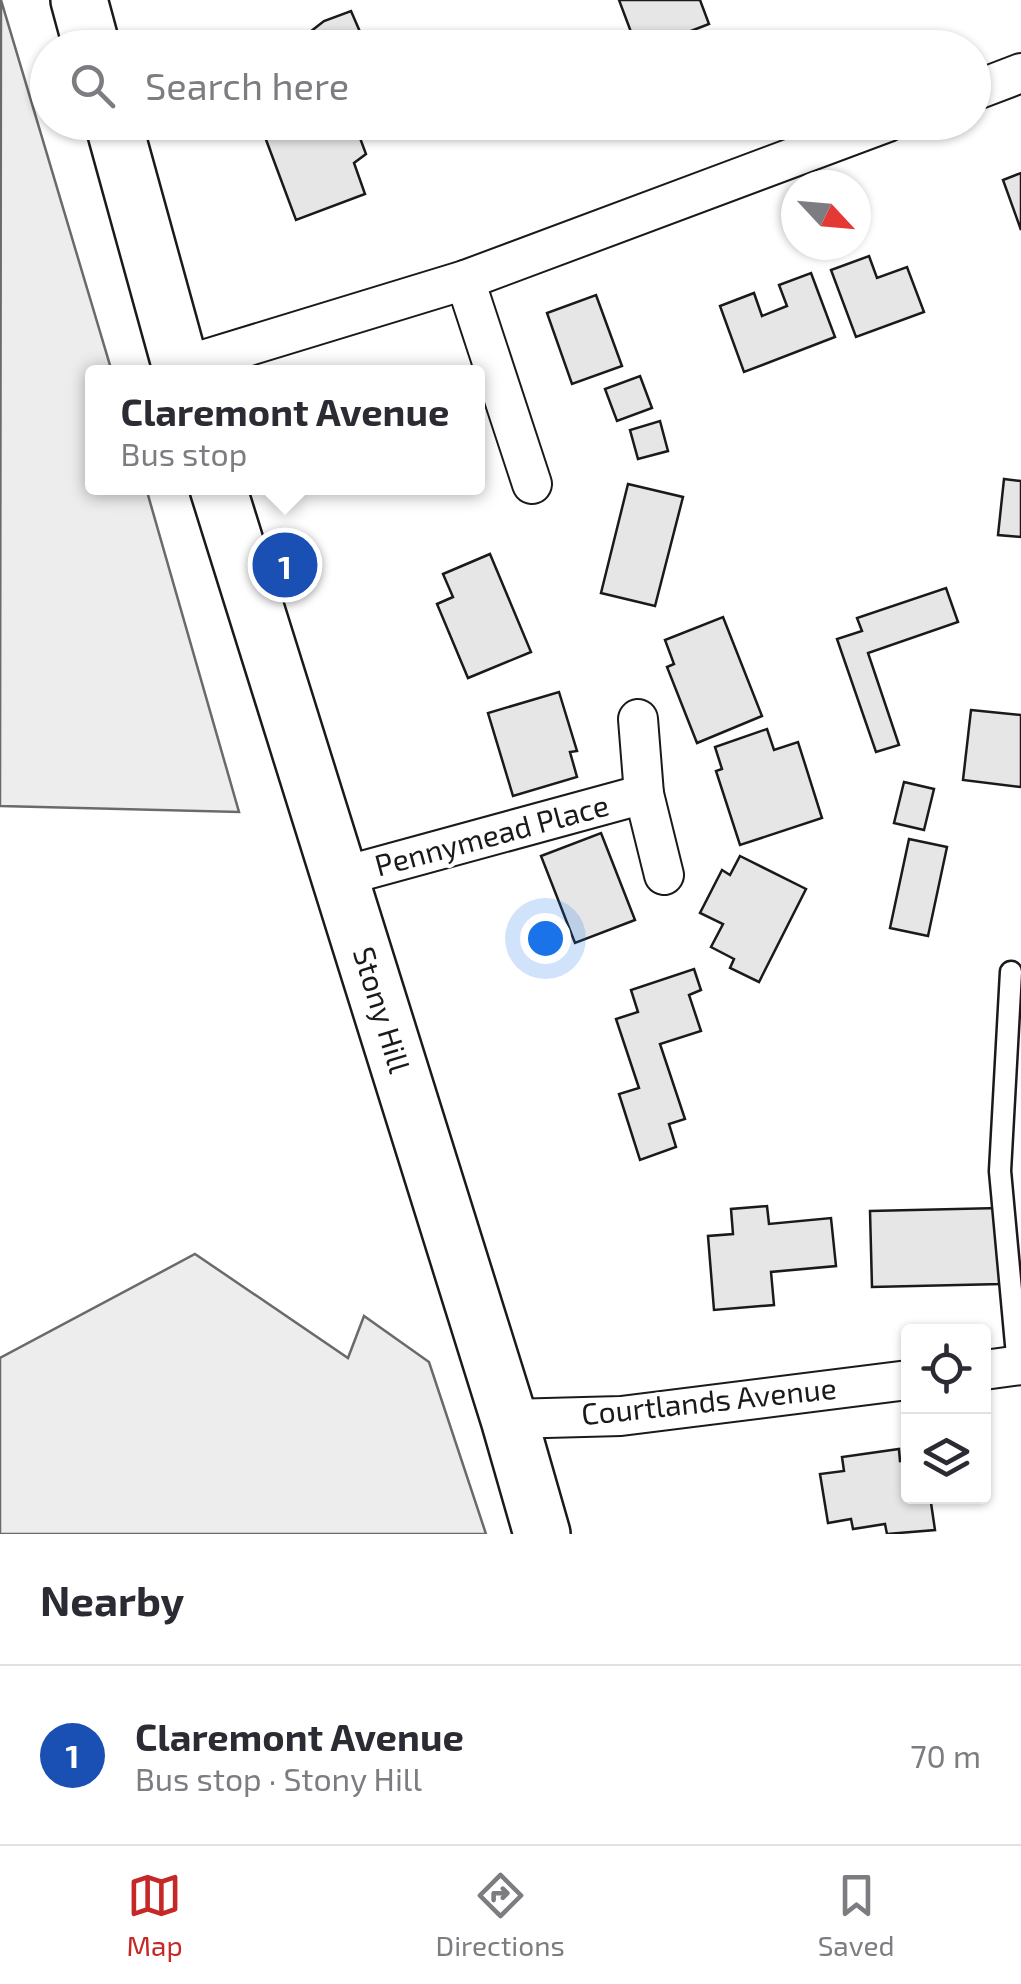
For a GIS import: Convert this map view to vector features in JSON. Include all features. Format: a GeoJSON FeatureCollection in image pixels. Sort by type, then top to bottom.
{"type":"FeatureCollection","features":[{"type":"Feature","properties":{"kind":"main road"},"geometry":{"type":"LineString","coordinates":[[79,0],[87,30]]}},
{"type":"Feature","properties":{"kind":"main road"},"geometry":{"type":"LineString","coordinates":[[118,140],[180,365]]}},
{"type":"Feature","properties":{"kind":"main road","name":"Stony Hill"},"geometry":{"type":"LineString","coordinates":[[220,495],[542,1534]]}},
{"type":"Feature","properties":{"kind":"street"},"geometry":{"type":"LineString","coordinates":[[991,84],[1021,73]]}},
{"type":"Feature","properties":{"kind":"street"},"geometry":{"type":"LineString","coordinates":[[197,365],[465,280],[840,140]]}},
{"type":"Feature","properties":{"kind":"street"},"geometry":{"type":"LineString","coordinates":[[465,280],[532,484]]}},
{"type":"Feature","properties":{"kind":"street","name":"Pennymead Place"},"geometry":{"type":"LineString","coordinates":[[638,719],[644,794],[664,875]]}},
{"type":"Feature","properties":{"kind":"street","name":"Pennymead Place"},"geometry":{"type":"LineString","coordinates":[[340,877],[644,794]]}},
{"type":"Feature","properties":{"kind":"street","name":"Courtlands Avenue"},"geometry":{"type":"LineString","coordinates":[[509,1419],[621,1416],[901,1381]]}},
{"type":"Feature","properties":{"kind":"lane"},"geometry":{"type":"LineString","coordinates":[[1008,1367],[1000,1171],[1011,972]]}},
{"type":"Feature","properties":{"kind":"shaded area"},"geometry":{"type":"Polygon","coordinates":[[[1,0],[30,97],[30,140],[43,140],[110,365],[85,365],[85,495],[148,495],[239,812],[0,806],[1,0]]]}},
{"type":"Feature","properties":{"kind":"shaded area"},"geometry":{"type":"Polygon","coordinates":[[[195,1254],[348,1358],[364,1316],[429,1362],[486,1534],[0,1534],[0,1358],[195,1254]]]}},
{"type":"Feature","properties":{"kind":"building"},"geometry":{"type":"Polygon","coordinates":[[[619,0],[700,0],[709,24],[694,30],[630,30],[619,0]]]}},
{"type":"Feature","properties":{"kind":"building"},"geometry":{"type":"Polygon","coordinates":[[[351,11],[359,30],[313,30],[351,11]]]}},
{"type":"Feature","properties":{"kind":"building"},"geometry":{"type":"Polygon","coordinates":[[[266,140],[361,140],[366,154],[354,163],[365,194],[296,220],[266,140]]]}},
{"type":"Feature","properties":{"kind":"building"},"geometry":{"type":"Polygon","coordinates":[[[1021,173],[1021,230],[1003,180],[1021,173]]]}},
{"type":"Feature","properties":{"kind":"building"},"geometry":{"type":"Polygon","coordinates":[[[858,260],[870,260],[877,278],[907,267],[924,312],[856,337],[831,270],[858,260]]]}},
{"type":"Feature","properties":{"kind":"building"},"geometry":{"type":"Polygon","coordinates":[[[811,273],[835,337],[744,372],[720,306],[754,293],[762,316],[787,306],[779,285],[811,273]]]}},
{"type":"Feature","properties":{"kind":"building"},"geometry":{"type":"Polygon","coordinates":[[[596,295],[622,366],[572,384],[547,313],[596,295]]]}},
{"type":"Feature","properties":{"kind":"building"},"geometry":{"type":"Polygon","coordinates":[[[640,376],[652,408],[617,421],[605,389],[640,376]]]}},
{"type":"Feature","properties":{"kind":"building"},"geometry":{"type":"Polygon","coordinates":[[[660,421],[668,451],[638,459],[630,430],[660,421]]]}},
{"type":"Feature","properties":{"kind":"building"},"geometry":{"type":"Polygon","coordinates":[[[1004,479],[1021,481],[1021,537],[998,535],[1004,479]]]}},
{"type":"Feature","properties":{"kind":"building"},"geometry":{"type":"Polygon","coordinates":[[[628,484],[683,497],[655,606],[601,593],[628,484]]]}},
{"type":"Feature","properties":{"kind":"building"},"geometry":{"type":"Polygon","coordinates":[[[490,554],[531,652],[468,678],[437,604],[453,597],[443,574],[490,554]]]}},
{"type":"Feature","properties":{"kind":"building"},"geometry":{"type":"Polygon","coordinates":[[[946,588],[958,622],[868,653],[899,745],[876,752],[837,639],[862,631],[857,618],[946,588]]]}},
{"type":"Feature","properties":{"kind":"building"},"geometry":{"type":"Polygon","coordinates":[[[723,617],[762,716],[697,743],[667,667],[674,664],[665,640],[723,617]]]}},
{"type":"Feature","properties":{"kind":"building"},"geometry":{"type":"Polygon","coordinates":[[[559,692],[577,751],[570,752],[577,777],[513,796],[488,713],[559,692]]]}},
{"type":"Feature","properties":{"kind":"building"},"geometry":{"type":"Polygon","coordinates":[[[971,710],[1021,715],[1021,787],[963,780],[971,710]]]}},
{"type":"Feature","properties":{"kind":"building"},"geometry":{"type":"Polygon","coordinates":[[[767,729],[774,750],[798,742],[822,818],[740,845],[716,771],[722,769],[715,747],[767,729]]]}},
{"type":"Feature","properties":{"kind":"building"},"geometry":{"type":"Polygon","coordinates":[[[904,782],[934,789],[924,830],[894,823],[904,782]]]}},
{"type":"Feature","properties":{"kind":"building"},"geometry":{"type":"Polygon","coordinates":[[[601,833],[635,920],[575,943],[541,856],[601,833]]]}},
{"type":"Feature","properties":{"kind":"building"},"geometry":{"type":"Polygon","coordinates":[[[909,839],[947,847],[928,936],[890,928],[909,839]]]}},
{"type":"Feature","properties":{"kind":"building"},"geometry":{"type":"Polygon","coordinates":[[[740,856],[806,889],[759,982],[730,968],[734,959],[711,947],[723,924],[700,913],[722,870],[730,875],[740,856]]]}},
{"type":"Feature","properties":{"kind":"building"},"geometry":{"type":"Polygon","coordinates":[[[694,969],[701,990],[689,995],[701,1031],[660,1044],[685,1119],[669,1124],[676,1147],[640,1160],[619,1094],[639,1088],[616,1019],[638,1012],[631,990],[694,969]]]}},
{"type":"Feature","properties":{"kind":"building"},"geometry":{"type":"Polygon","coordinates":[[[767,1206],[769,1224],[831,1218],[836,1266],[771,1272],[774,1305],[714,1310],[708,1236],[733,1234],[731,1209],[767,1206]]]}},
{"type":"Feature","properties":{"kind":"building"},"geometry":{"type":"Polygon","coordinates":[[[999,1208],[1001,1284],[872,1287],[870,1211],[999,1208]]]}},
{"type":"Feature","properties":{"kind":"building"},"geometry":{"type":"Polygon","coordinates":[[[899,1449],[901,1504],[931,1504],[935,1530],[887,1534],[885,1524],[853,1529],[851,1519],[828,1523],[820,1474],[844,1471],[842,1457],[899,1449]]]}},
{"type":"Feature","properties":{"kind":"place","name":"Claremont Avenue"},"geometry":{"type":"Point","coordinates":[285,565]}}]}
